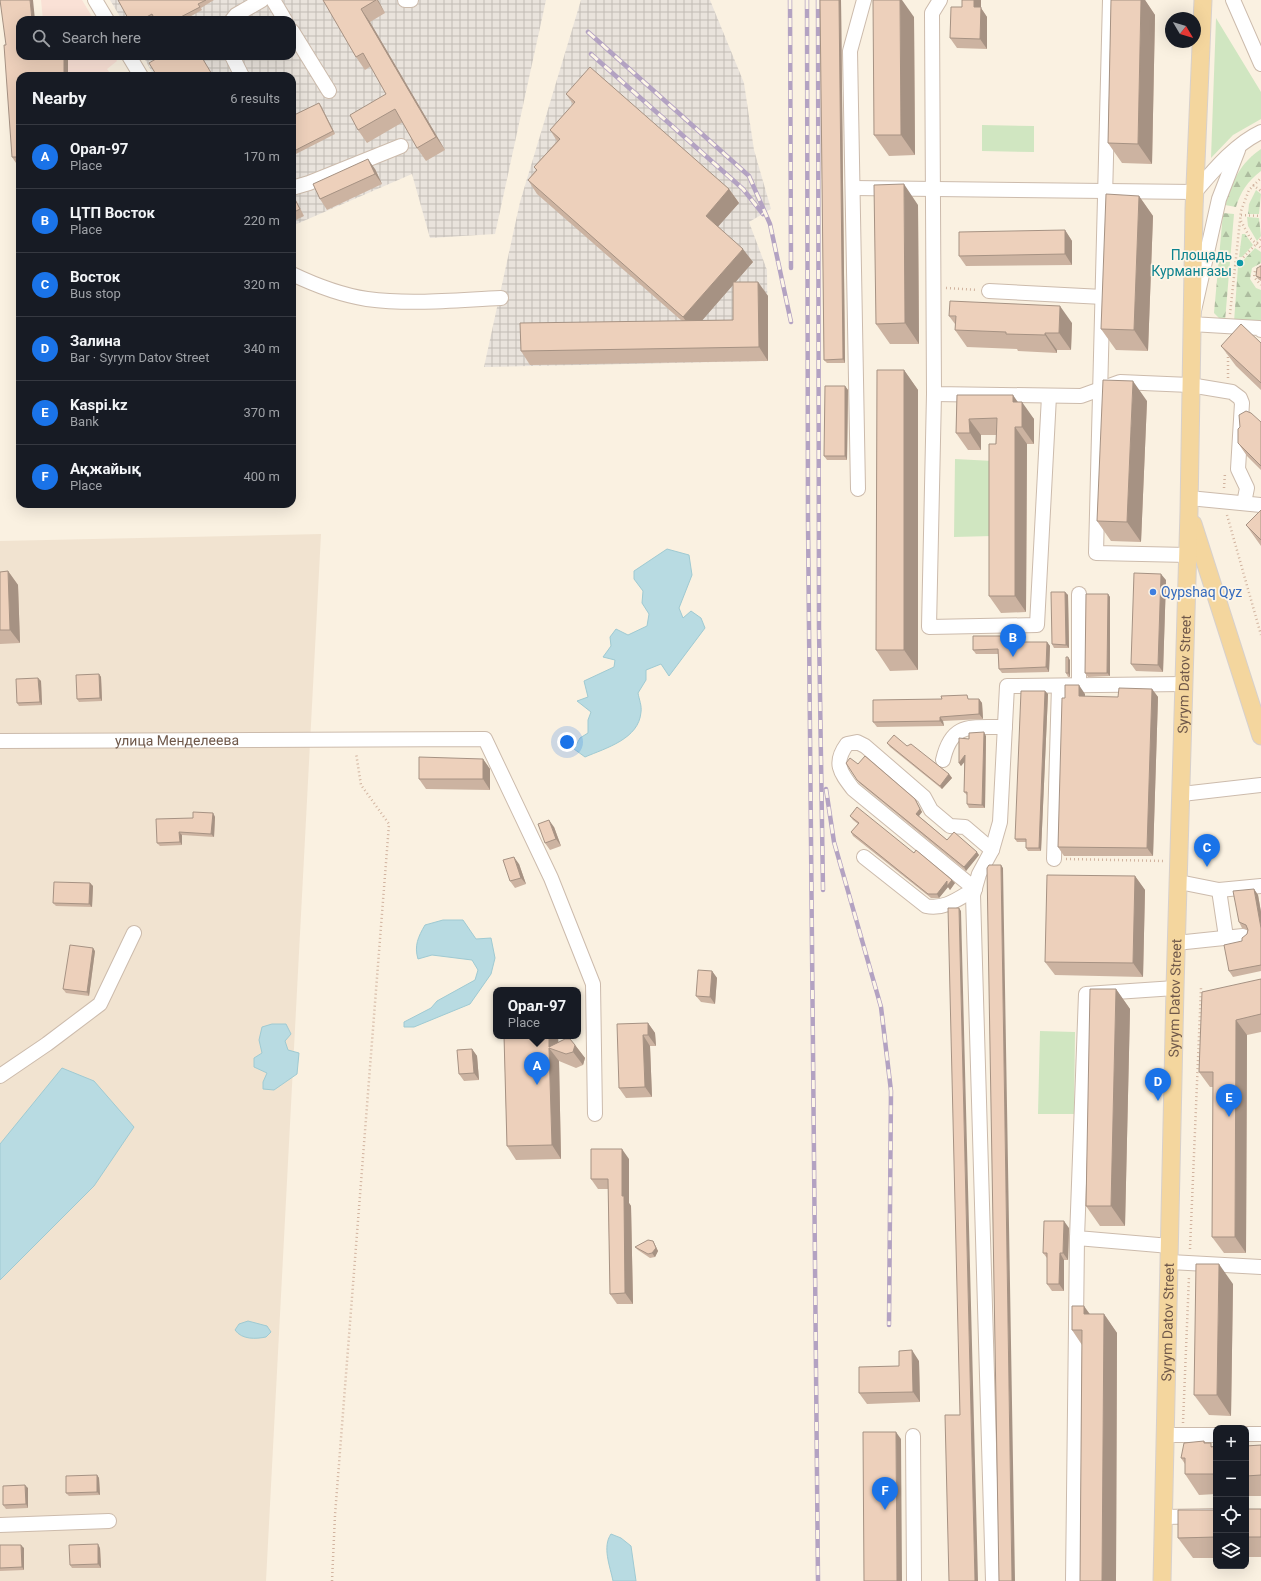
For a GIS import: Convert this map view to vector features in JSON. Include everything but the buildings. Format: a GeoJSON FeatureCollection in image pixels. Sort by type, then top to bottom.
{"type":"FeatureCollection","features":[{"type":"Feature","properties":{"kind":"main road","name":"Syrym Datov Street"},"geometry":{"type":"LineString","coordinates":[[1162,1581],[1164,1516],[1174,1435],[1170,1254],[1175,988],[1182,794],[1195,192],[1203,0]]}},
{"type":"Feature","properties":{"kind":"main road"},"geometry":{"type":"LineString","coordinates":[[1189,504],[1258,715],[1261,736]]}},
{"type":"Feature","properties":{"kind":"street"},"geometry":{"type":"LineString","coordinates":[[95,0],[105,16]]}},
{"type":"Feature","properties":{"kind":"street"},"geometry":{"type":"LineString","coordinates":[[235,16],[262,0]]}},
{"type":"Feature","properties":{"kind":"street"},"geometry":{"type":"LineString","coordinates":[[273,0],[283,16]]}},
{"type":"Feature","properties":{"kind":"street"},"geometry":{"type":"LineString","coordinates":[[405,0],[411,0]]}},
{"type":"Feature","properties":{"kind":"street"},"geometry":{"type":"LineString","coordinates":[[858,489],[850,51],[864,0]]}},
{"type":"Feature","properties":{"kind":"street"},"geometry":{"type":"LineString","coordinates":[[940,0],[932,13],[934,394],[929,627],[1036,625],[1049,396]]}},
{"type":"Feature","properties":{"kind":"street"},"geometry":{"type":"LineString","coordinates":[[1110,0],[1096,553],[1188,555]]}},
{"type":"Feature","properties":{"kind":"street"},"geometry":{"type":"LineString","coordinates":[[1233,0],[1261,64]]}},
{"type":"Feature","properties":{"kind":"street"},"geometry":{"type":"LineString","coordinates":[[296,37],[329,91]]}},
{"type":"Feature","properties":{"kind":"street"},"geometry":{"type":"LineString","coordinates":[[131,60],[138,72]]}},
{"type":"Feature","properties":{"kind":"street"},"geometry":{"type":"LineString","coordinates":[[234,60],[240,72]]}},
{"type":"Feature","properties":{"kind":"street"},"geometry":{"type":"LineString","coordinates":[[853,188],[1195,192],[1214,170],[1240,146],[1261,132]]}},
{"type":"Feature","properties":{"kind":"street"},"geometry":{"type":"LineString","coordinates":[[296,187],[401,146]]}},
{"type":"Feature","properties":{"kind":"street"},"geometry":{"type":"LineString","coordinates":[[1240,146],[1220,199],[1192,324],[1228,325],[1259,328],[1261,330]]}},
{"type":"Feature","properties":{"kind":"street"},"geometry":{"type":"LineString","coordinates":[[296,276],[315,285],[367,299],[420,301],[501,298]]}},
{"type":"Feature","properties":{"kind":"street"},"geometry":{"type":"LineString","coordinates":[[989,291],[1103,297]]}},
{"type":"Feature","properties":{"kind":"street"},"geometry":{"type":"LineString","coordinates":[[934,394],[1080,396],[1120,382],[1190,385],[1232,392],[1240,398],[1242,403],[1238,469],[1247,488],[1244,503]]}},
{"type":"Feature","properties":{"kind":"street"},"geometry":{"type":"LineString","coordinates":[[1189,504],[1244,503],[1261,505]]}},
{"type":"Feature","properties":{"kind":"street"},"geometry":{"type":"LineString","coordinates":[[1079,594],[1079,685]]}},
{"type":"Feature","properties":{"kind":"street"},"geometry":{"type":"LineString","coordinates":[[993,1581],[973,903],[979,874],[992,850],[1000,822],[1008,686],[1184,684]]}},
{"type":"Feature","properties":{"kind":"street"},"geometry":{"type":"LineString","coordinates":[[1054,859],[1059,686]]}},
{"type":"Feature","properties":{"kind":"street"},"geometry":{"type":"LineString","coordinates":[[943,760],[947,744],[954,734],[966,728],[1005,727]]}},
{"type":"Feature","properties":{"kind":"street","name":"улица Менделеева"},"geometry":{"type":"LineString","coordinates":[[0,741],[485,738],[551,878],[593,984],[595,1114]]}},
{"type":"Feature","properties":{"kind":"street"},"geometry":{"type":"LineString","coordinates":[[975,889],[853,789],[841,773],[839,761],[841,752],[847,744],[857,742],[865,746],[924,797],[931,810],[950,826],[965,827],[992,850]]}},
{"type":"Feature","properties":{"kind":"street"},"geometry":{"type":"LineString","coordinates":[[1182,794],[1261,785]]}},
{"type":"Feature","properties":{"kind":"street"},"geometry":{"type":"LineString","coordinates":[[864,857],[926,906],[937,908],[947,905],[975,889]]}},
{"type":"Feature","properties":{"kind":"street"},"geometry":{"type":"LineString","coordinates":[[1179,882],[1218,890],[1261,886]]}},
{"type":"Feature","properties":{"kind":"street"},"geometry":{"type":"LineString","coordinates":[[1218,890],[1226,938]]}},
{"type":"Feature","properties":{"kind":"street"},"geometry":{"type":"LineString","coordinates":[[0,1076],[47,1044],[100,1004],[134,933]]}},
{"type":"Feature","properties":{"kind":"street"},"geometry":{"type":"LineString","coordinates":[[1176,943],[1243,936]]}},
{"type":"Feature","properties":{"kind":"street"},"geometry":{"type":"LineString","coordinates":[[1073,1581],[1077,1238],[1086,994],[1175,988]]}},
{"type":"Feature","properties":{"kind":"street"},"geometry":{"type":"LineString","coordinates":[[1077,1238],[1170,1254],[1189,1263],[1261,1267]]}},
{"type":"Feature","properties":{"kind":"street"},"geometry":{"type":"LineString","coordinates":[[1174,1435],[1213,1434]]}},
{"type":"Feature","properties":{"kind":"street"},"geometry":{"type":"LineString","coordinates":[[1249,1434],[1261,1434]]}},
{"type":"Feature","properties":{"kind":"street"},"geometry":{"type":"LineString","coordinates":[[913,1436],[914,1581]]}},
{"type":"Feature","properties":{"kind":"street"},"geometry":{"type":"LineString","coordinates":[[1164,1516],[1213,1516]]}},
{"type":"Feature","properties":{"kind":"street"},"geometry":{"type":"LineString","coordinates":[[0,1525],[109,1521]]}},
{"type":"Feature","properties":{"kind":"path"},"geometry":{"type":"LineString","coordinates":[[1228,325],[1240,220],[1244,199],[1253,185],[1261,178]]}},
{"type":"Feature","properties":{"kind":"path"},"geometry":{"type":"LineString","coordinates":[[1253,185],[1261,191]]}},
{"type":"Feature","properties":{"kind":"path"},"geometry":{"type":"LineString","coordinates":[[1241,215],[1261,216]]}},
{"type":"Feature","properties":{"kind":"path"},"geometry":{"type":"LineString","coordinates":[[1240,220],[1246,231],[1261,248]]}},
{"type":"Feature","properties":{"kind":"path"},"geometry":{"type":"LineString","coordinates":[[1235,266],[1261,239]]}},
{"type":"Feature","properties":{"kind":"path"},"geometry":{"type":"LineString","coordinates":[[1261,266],[1257,268],[1254,274],[1255,281],[1261,285]]}},
{"type":"Feature","properties":{"kind":"path"},"geometry":{"type":"LineString","coordinates":[[933,287],[989,291]]}},
{"type":"Feature","properties":{"kind":"path"},"geometry":{"type":"LineString","coordinates":[[332,1581],[336,1507],[389,824],[361,784],[354,740]]}},
{"type":"Feature","properties":{"kind":"path"},"geometry":{"type":"LineString","coordinates":[[1054,859],[1180,862]]}},
{"type":"Feature","properties":{"kind":"path"},"geometry":{"type":"LineString","coordinates":[[1174,1435],[1189,1263],[1201,988]]}},
{"type":"Feature","properties":{"kind":"shaded area"},"geometry":{"type":"Polygon","coordinates":[[[41,0],[82,0],[92,16],[43,16],[41,0]]]}},
{"type":"Feature","properties":{"kind":"shaded area"},"geometry":{"type":"Polygon","coordinates":[[[110,0],[546,0],[495,234],[430,238],[412,174],[296,224],[296,72],[152,72],[145,60],[296,60],[296,16],[120,16],[110,0]]]}},
{"type":"Feature","properties":{"kind":"shaded area"},"geometry":{"type":"Polygon","coordinates":[[[581,0],[710,0],[744,83],[754,150],[771,209],[749,222],[767,270],[768,361],[484,367],[520,202],[581,0]]]}},
{"type":"Feature","properties":{"kind":"shaded area"},"geometry":{"type":"Polygon","coordinates":[[[47,60],[117,61],[107,69],[109,72],[49,72],[47,60]]]}},
{"type":"Feature","properties":{"kind":"shaded area"},"geometry":{"type":"Polygon","coordinates":[[[321,534],[266,1581],[0,1581],[0,541],[321,534]]]}},
{"type":"Feature","properties":{"kind":"green space"},"geometry":{"type":"Polygon","coordinates":[[[1216,18],[1261,92],[1261,119],[1233,135],[1211,158],[1216,18]]]}},
{"type":"Feature","properties":{"kind":"green space"},"geometry":{"type":"Polygon","coordinates":[[[982,125],[1034,126],[1034,152],[982,151],[982,125]]]}},
{"type":"Feature","properties":{"kind":"green space"},"geometry":{"type":"Polygon","coordinates":[[[1261,149],[1261,171],[1245,187],[1236,207],[1225,205],[1234,181],[1242,167],[1261,149]]]}},
{"type":"Feature","properties":{"kind":"green space"},"geometry":{"type":"Polygon","coordinates":[[[1256,190],[1261,194],[1259,214],[1248,214],[1249,204],[1256,190]]]}},
{"type":"Feature","properties":{"kind":"green space"},"geometry":{"type":"Polygon","coordinates":[[[1223,213],[1234,214],[1225,321],[1220,319],[1214,313],[1223,213]]]}},
{"type":"Feature","properties":{"kind":"green space"},"geometry":{"type":"Polygon","coordinates":[[[1247,217],[1259,218],[1261,236],[1257,241],[1248,226],[1247,217]]]}},
{"type":"Feature","properties":{"kind":"green space"},"geometry":{"type":"Polygon","coordinates":[[[1242,234],[1245,234],[1253,245],[1242,257],[1239,257],[1242,234]]]}},
{"type":"Feature","properties":{"kind":"green space"},"geometry":{"type":"Polygon","coordinates":[[[1255,248],[1261,252],[1261,263],[1252,268],[1250,279],[1256,288],[1261,290],[1261,323],[1234,322],[1238,266],[1255,248]]]}},
{"type":"Feature","properties":{"kind":"green space"},"geometry":{"type":"Polygon","coordinates":[[[955,459],[993,461],[992,536],[954,537],[955,459]]]}},
{"type":"Feature","properties":{"kind":"green space"},"geometry":{"type":"Polygon","coordinates":[[[1040,1031],[1075,1032],[1074,1114],[1038,1114],[1040,1031]]]}},
{"type":"Feature","properties":{"kind":"water"},"geometry":{"type":"Polygon","coordinates":[[[667,549],[689,555],[692,575],[679,608],[683,618],[691,611],[701,618],[705,628],[669,676],[661,664],[646,670],[646,680],[638,693],[641,705],[639,721],[628,736],[611,746],[585,757],[574,749],[580,738],[588,733],[588,720],[591,712],[577,701],[588,697],[584,681],[614,667],[615,660],[603,657],[611,646],[610,637],[616,629],[628,635],[647,626],[649,614],[642,603],[643,591],[634,579],[634,571],[667,549]]]}},
{"type":"Feature","properties":{"kind":"water"},"geometry":{"type":"Polygon","coordinates":[[[443,920],[463,920],[476,939],[491,938],[495,958],[491,974],[470,1004],[414,1027],[404,1027],[404,1022],[431,1008],[437,1001],[475,980],[478,970],[472,960],[432,955],[418,959],[416,950],[417,942],[425,925],[443,920]]]}},
{"type":"Feature","properties":{"kind":"water"},"geometry":{"type":"Polygon","coordinates":[[[272,1024],[286,1024],[291,1034],[285,1041],[288,1050],[299,1053],[297,1074],[274,1090],[263,1089],[263,1082],[267,1073],[254,1067],[254,1058],[262,1053],[259,1040],[262,1027],[272,1024]]]}},
{"type":"Feature","properties":{"kind":"water"},"geometry":{"type":"Polygon","coordinates":[[[62,1068],[94,1081],[134,1127],[94,1186],[0,1280],[0,1144],[62,1068]]]}},
{"type":"Feature","properties":{"kind":"water"},"geometry":{"type":"Polygon","coordinates":[[[248,1321],[267,1326],[271,1332],[266,1337],[262,1338],[249,1338],[241,1336],[235,1330],[239,1324],[248,1321]]]}},
{"type":"Feature","properties":{"kind":"water"},"geometry":{"type":"Polygon","coordinates":[[[611,1534],[621,1538],[631,1546],[636,1581],[613,1581],[607,1551],[608,1539],[611,1534]]]}},
{"type":"Feature","properties":{"kind":"railway"},"geometry":{"type":"LineString","coordinates":[[790,0],[791,268]]}},
{"type":"Feature","properties":{"kind":"railway"},"geometry":{"type":"LineString","coordinates":[[807,0],[808,521],[818,1581]]}},
{"type":"Feature","properties":{"kind":"railway"},"geometry":{"type":"LineString","coordinates":[[818,0],[819,628],[823,890]]}},
{"type":"Feature","properties":{"kind":"railway"},"geometry":{"type":"LineString","coordinates":[[588,32],[749,176],[770,224],[791,322]]}},
{"type":"Feature","properties":{"kind":"railway"},"geometry":{"type":"LineString","coordinates":[[591,54],[743,189],[763,214]]}},
{"type":"Feature","properties":{"kind":"railway"},"geometry":{"type":"LineString","coordinates":[[826,789],[834,842],[881,1007],[891,1091],[889,1325]]}},
{"type":"Feature","properties":{"kind":"place","name":"Площадь Курмангазы"},"geometry":{"type":"Point","coordinates":[1240,263]}},
{"type":"Feature","properties":{"kind":"place","name":"Qypshaq Qyz"},"geometry":{"type":"Point","coordinates":[1153,592]}},
{"type":"Feature","properties":{"kind":"place","name":"ЦТП Восток"},"geometry":{"type":"Point","coordinates":[1013,657]}},
{"type":"Feature","properties":{"kind":"place","name":"Восток"},"geometry":{"type":"Point","coordinates":[1207,867]}},
{"type":"Feature","properties":{"kind":"place","name":"Орал-97"},"geometry":{"type":"Point","coordinates":[537,1085]}},
{"type":"Feature","properties":{"kind":"place","name":"Залина"},"geometry":{"type":"Point","coordinates":[1158,1101]}},
{"type":"Feature","properties":{"kind":"place","name":"Kaspi.kz"},"geometry":{"type":"Point","coordinates":[1229,1117]}},
{"type":"Feature","properties":{"kind":"place","name":"Ақжайық"},"geometry":{"type":"Point","coordinates":[885,1510]}}]}
